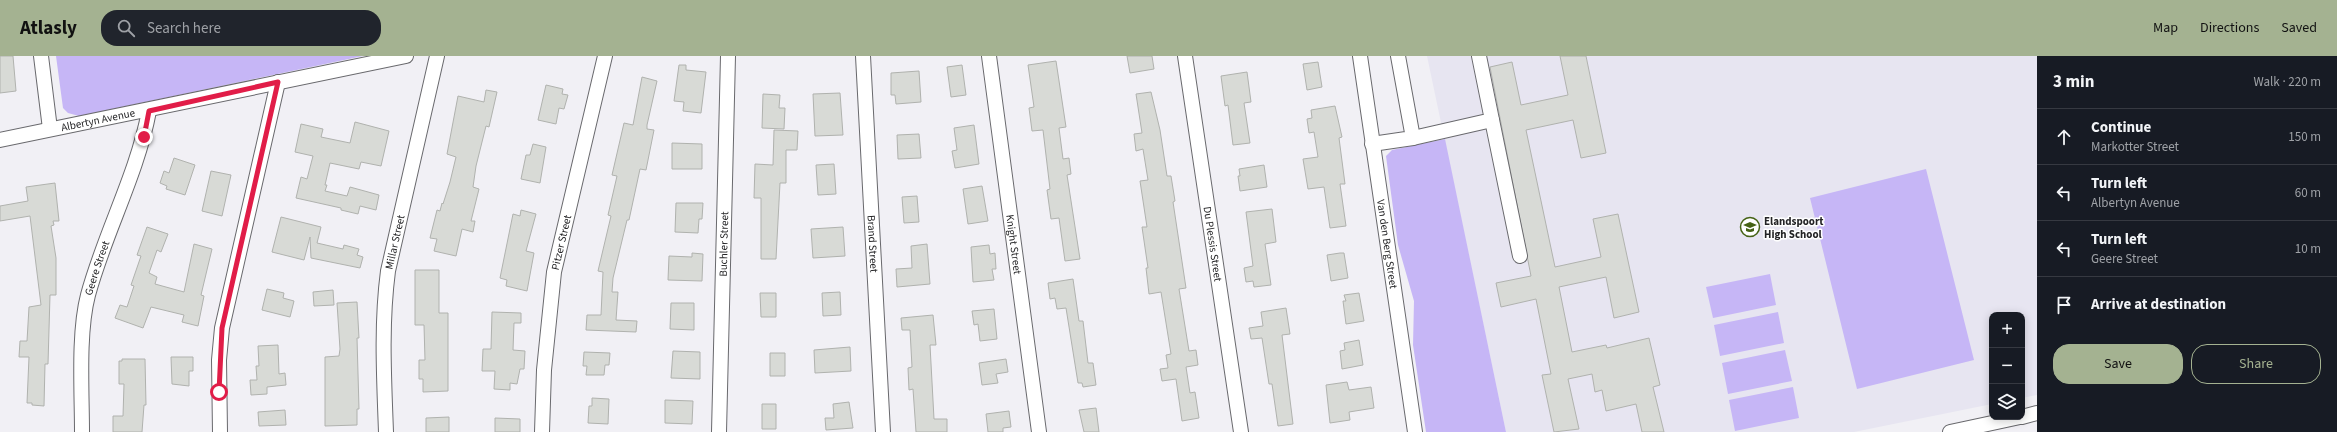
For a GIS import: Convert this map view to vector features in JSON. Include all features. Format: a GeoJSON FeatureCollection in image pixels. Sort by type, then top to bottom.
{"type":"FeatureCollection","features":[{"type":"Feature","properties":{"kind":"street"},"geometry":{"type":"LineString","coordinates":[[41,56],[50,129]]}},
{"type":"Feature","properties":{"kind":"street","name":"Albertyn Avenue"},"geometry":{"type":"LineString","coordinates":[[0,140],[50,129],[149,111],[376,59],[406,56]]}},
{"type":"Feature","properties":{"kind":"street","name":"Millar Street"},"geometry":{"type":"LineString","coordinates":[[386,432],[383,337],[384,302],[388,270],[437,56]]}},
{"type":"Feature","properties":{"kind":"street","name":"Pitzer Street"},"geometry":{"type":"LineString","coordinates":[[542,432],[544,370],[554,272],[605,56]]}},
{"type":"Feature","properties":{"kind":"street","name":"Buchler Street"},"geometry":{"type":"LineString","coordinates":[[719,432],[728,56]]}},
{"type":"Feature","properties":{"kind":"street","name":"Brand Street"},"geometry":{"type":"LineString","coordinates":[[863,56],[883,432]]}},
{"type":"Feature","properties":{"kind":"street","name":"Knight Street"},"geometry":{"type":"LineString","coordinates":[[989,56],[1039,432]]}},
{"type":"Feature","properties":{"kind":"street","name":"Du Plessis Street"},"geometry":{"type":"LineString","coordinates":[[1185,56],[1241,432]]}},
{"type":"Feature","properties":{"kind":"street","name":"Van den Berg Street"},"geometry":{"type":"LineString","coordinates":[[1360,56],[1416,432]]}},
{"type":"Feature","properties":{"kind":"street"},"geometry":{"type":"LineString","coordinates":[[1398,56],[1413,138]]}},
{"type":"Feature","properties":{"kind":"street"},"geometry":{"type":"LineString","coordinates":[[1479,56],[1520,256]]}},
{"type":"Feature","properties":{"kind":"street"},"geometry":{"type":"LineString","coordinates":[[220,432],[219,360],[222,328],[278,82]]}},
{"type":"Feature","properties":{"kind":"street","name":"Geere Street"},"geometry":{"type":"LineString","coordinates":[[82,432],[83,324],[88,296],[141,151],[149,111]]}},
{"type":"Feature","properties":{"kind":"street"},"geometry":{"type":"LineString","coordinates":[[1372,144],[1413,138],[1492,120]]}},
{"type":"Feature","properties":{"kind":"street"},"geometry":{"type":"LineString","coordinates":[[2025,416],[2037,413]]}},
{"type":"Feature","properties":{"kind":"street"},"geometry":{"type":"LineString","coordinates":[[1950,432],[2000,427],[2015,420]]}},
{"type":"Feature","properties":{"kind":"shaded area"},"geometry":{"type":"Polygon","coordinates":[[[56,56],[363,56],[79,116],[68,113],[63,108],[56,56]]]}},
{"type":"Feature","properties":{"kind":"shaded area","name":"Elandspoort High School"},"geometry":{"type":"Polygon","coordinates":[[[1427,56],[2037,56],[2037,395],[2025,397],[2025,312],[1989,312],[1989,405],[1854,432],[1506,432],[1427,56]]]}},
{"type":"Feature","properties":{"kind":"shaded area"},"geometry":{"type":"Polygon","coordinates":[[[1445,139],[1506,432],[1426,432],[1413,345],[1414,301],[1398,245],[1386,156],[1392,150],[1445,139]]]}},
{"type":"Feature","properties":{"kind":"shaded area"},"geometry":{"type":"Polygon","coordinates":[[[1926,169],[1974,360],[1857,389],[1810,198],[1926,169]]]}},
{"type":"Feature","properties":{"kind":"shaded area"},"geometry":{"type":"Polygon","coordinates":[[[1770,274],[1776,305],[1713,318],[1706,287],[1770,274]]]}},
{"type":"Feature","properties":{"kind":"shaded area"},"geometry":{"type":"Polygon","coordinates":[[[1778,312],[1784,343],[1720,356],[1714,325],[1778,312]]]}},
{"type":"Feature","properties":{"kind":"shaded area"},"geometry":{"type":"Polygon","coordinates":[[[1785,350],[1792,381],[1728,394],[1722,363],[1785,350]]]}},
{"type":"Feature","properties":{"kind":"shaded area"},"geometry":{"type":"Polygon","coordinates":[[[1793,387],[1799,418],[1735,431],[1729,400],[1793,387]]]}},
{"type":"Feature","properties":{"kind":"building"},"geometry":{"type":"Polygon","coordinates":[[[0,56],[13,56],[16,91],[0,93],[0,56]]]}},
{"type":"Feature","properties":{"kind":"building"},"geometry":{"type":"Polygon","coordinates":[[[1127,56],[1152,56],[1154,69],[1130,73],[1127,56]]]}},
{"type":"Feature","properties":{"kind":"building"},"geometry":{"type":"Polygon","coordinates":[[[1560,56],[1586,56],[1606,153],[1581,158],[1573,120],[1526,130],[1555,267],[1601,257],[1593,219],[1618,214],[1639,312],[1614,318],[1606,277],[1559,287],[1572,352],[1606,345],[1607,348],[1649,338],[1660,385],[1653,387],[1664,432],[1642,432],[1636,404],[1606,411],[1602,390],[1595,392],[1592,374],[1568,379],[1579,429],[1554,432],[1542,375],[1551,374],[1536,299],[1501,307],[1496,283],[1531,276],[1490,67],[1512,62],[1521,105],[1568,95],[1560,56]]]}},
{"type":"Feature","properties":{"kind":"building"},"geometry":{"type":"Polygon","coordinates":[[[1056,61],[1066,127],[1059,128],[1063,159],[1069,158],[1071,174],[1067,175],[1080,259],[1065,261],[1059,218],[1051,219],[1047,190],[1050,189],[1043,130],[1032,131],[1029,108],[1034,107],[1028,65],[1056,61]]]}},
{"type":"Feature","properties":{"kind":"building"},"geometry":{"type":"Polygon","coordinates":[[[1318,62],[1322,87],[1307,90],[1303,64],[1318,62]]]}},
{"type":"Feature","properties":{"kind":"building"},"geometry":{"type":"Polygon","coordinates":[[[679,65],[686,65],[686,70],[706,72],[701,113],[683,111],[684,102],[674,101],[679,65]]]}},
{"type":"Feature","properties":{"kind":"building"},"geometry":{"type":"Polygon","coordinates":[[[962,65],[966,95],[951,97],[947,67],[962,65]]]}},
{"type":"Feature","properties":{"kind":"building"},"geometry":{"type":"Polygon","coordinates":[[[919,71],[921,102],[896,104],[895,95],[891,95],[891,73],[919,71]]]}},
{"type":"Feature","properties":{"kind":"building"},"geometry":{"type":"Polygon","coordinates":[[[1247,72],[1251,102],[1244,103],[1250,143],[1233,145],[1228,105],[1225,106],[1221,76],[1247,72]]]}},
{"type":"Feature","properties":{"kind":"building"},"geometry":{"type":"Polygon","coordinates":[[[642,77],[657,81],[647,125],[647,129],[654,130],[646,170],[640,169],[629,220],[627,220],[613,278],[612,292],[618,292],[616,320],[637,321],[636,332],[586,330],[587,315],[601,315],[603,272],[598,271],[611,216],[608,215],[617,176],[612,175],[624,123],[633,125],[642,77]]]}},
{"type":"Feature","properties":{"kind":"building"},"geometry":{"type":"Polygon","coordinates":[[[546,85],[563,89],[562,94],[568,95],[564,109],[559,108],[556,124],[538,120],[546,85]]]}},
{"type":"Feature","properties":{"kind":"building"},"geometry":{"type":"Polygon","coordinates":[[[486,90],[497,92],[489,127],[486,126],[476,166],[473,187],[479,189],[471,221],[475,221],[473,232],[462,229],[456,256],[434,251],[437,239],[430,238],[437,210],[440,211],[442,203],[443,204],[456,157],[447,154],[458,96],[484,102],[486,90]]]}},
{"type":"Feature","properties":{"kind":"building"},"geometry":{"type":"Polygon","coordinates":[[[1151,92],[1160,130],[1167,176],[1171,176],[1175,201],[1173,202],[1186,288],[1179,289],[1189,351],[1196,350],[1198,365],[1186,367],[1190,393],[1195,392],[1199,418],[1182,421],[1176,379],[1162,381],[1160,369],[1168,368],[1166,355],[1171,354],[1161,292],[1149,294],[1146,268],[1148,268],[1142,227],[1147,227],[1140,181],[1148,180],[1143,149],[1136,151],[1134,134],[1142,133],[1136,94],[1151,92]]]}},
{"type":"Feature","properties":{"kind":"building"},"geometry":{"type":"Polygon","coordinates":[[[840,93],[843,135],[815,136],[813,94],[840,93]]]}},
{"type":"Feature","properties":{"kind":"building"},"geometry":{"type":"Polygon","coordinates":[[[763,94],[780,95],[779,108],[785,108],[784,129],[762,128],[763,94]]]}},
{"type":"Feature","properties":{"kind":"building"},"geometry":{"type":"Polygon","coordinates":[[[1335,106],[1342,137],[1339,138],[1345,184],[1340,184],[1346,226],[1330,228],[1324,187],[1308,189],[1303,159],[1318,157],[1314,132],[1309,133],[1307,119],[1312,118],[1311,110],[1335,106]]]}},
{"type":"Feature","properties":{"kind":"building"},"geometry":{"type":"Polygon","coordinates":[[[355,122],[389,131],[381,166],[361,162],[359,169],[330,163],[325,191],[347,196],[350,187],[379,195],[376,210],[360,206],[358,214],[341,210],[341,208],[296,198],[301,177],[307,179],[313,156],[295,152],[301,124],[323,129],[321,137],[350,143],[355,122]]]}},
{"type":"Feature","properties":{"kind":"building"},"geometry":{"type":"Polygon","coordinates":[[[974,125],[979,164],[955,168],[952,151],[957,150],[954,128],[974,125]]]}},
{"type":"Feature","properties":{"kind":"building"},"geometry":{"type":"Polygon","coordinates":[[[774,130],[798,131],[797,150],[786,150],[786,183],[780,183],[776,259],[761,259],[761,198],[754,198],[755,164],[773,165],[774,130]]]}},
{"type":"Feature","properties":{"kind":"building"},"geometry":{"type":"Polygon","coordinates":[[[919,134],[921,158],[898,159],[897,135],[919,134]]]}},
{"type":"Feature","properties":{"kind":"building"},"geometry":{"type":"Polygon","coordinates":[[[672,143],[702,144],[702,169],[672,169],[672,143]]]}},
{"type":"Feature","properties":{"kind":"building"},"geometry":{"type":"Polygon","coordinates":[[[533,144],[546,147],[540,183],[521,179],[526,155],[530,155],[533,144]]]}},
{"type":"Feature","properties":{"kind":"building"},"geometry":{"type":"Polygon","coordinates":[[[174,158],[195,165],[185,195],[166,189],[167,186],[160,183],[164,171],[169,173],[174,158]]]}},
{"type":"Feature","properties":{"kind":"building"},"geometry":{"type":"Polygon","coordinates":[[[834,164],[836,194],[818,195],[816,165],[834,164]]]}},
{"type":"Feature","properties":{"kind":"building"},"geometry":{"type":"Polygon","coordinates":[[[1264,165],[1267,187],[1240,191],[1238,176],[1240,176],[1239,169],[1264,165]]]}},
{"type":"Feature","properties":{"kind":"building"},"geometry":{"type":"Polygon","coordinates":[[[211,171],[231,175],[222,216],[202,211],[211,171]]]}},
{"type":"Feature","properties":{"kind":"building"},"geometry":{"type":"Polygon","coordinates":[[[55,183],[59,221],[53,221],[54,225],[51,226],[56,258],[56,295],[50,295],[48,364],[45,364],[44,406],[27,403],[29,357],[19,357],[20,341],[27,341],[29,307],[41,305],[30,216],[0,221],[0,206],[28,201],[26,187],[55,183]]]}},
{"type":"Feature","properties":{"kind":"building"},"geometry":{"type":"Polygon","coordinates":[[[982,186],[988,221],[968,224],[963,189],[982,186]]]}},
{"type":"Feature","properties":{"kind":"building"},"geometry":{"type":"Polygon","coordinates":[[[917,196],[919,222],[904,223],[902,197],[917,196]]]}},
{"type":"Feature","properties":{"kind":"building"},"geometry":{"type":"Polygon","coordinates":[[[676,203],[703,203],[702,219],[699,219],[698,233],[675,232],[676,203]]]}},
{"type":"Feature","properties":{"kind":"building"},"geometry":{"type":"Polygon","coordinates":[[[1272,209],[1276,242],[1265,244],[1271,285],[1254,287],[1253,281],[1246,282],[1244,268],[1253,266],[1246,212],[1272,209]]]}},
{"type":"Feature","properties":{"kind":"building"},"geometry":{"type":"Polygon","coordinates":[[[521,210],[536,214],[526,251],[534,253],[527,291],[506,286],[507,280],[500,278],[513,214],[520,216],[521,210]]]}},
{"type":"Feature","properties":{"kind":"building"},"geometry":{"type":"Polygon","coordinates":[[[281,217],[321,227],[317,243],[343,249],[344,245],[359,249],[357,255],[363,257],[360,268],[311,258],[310,237],[304,260],[272,252],[281,217]]]}},
{"type":"Feature","properties":{"kind":"building"},"geometry":{"type":"Polygon","coordinates":[[[147,227],[168,234],[161,252],[157,250],[149,273],[157,277],[155,284],[184,292],[194,244],[212,249],[201,295],[204,296],[198,326],[182,322],[184,315],[151,307],[143,328],[115,318],[120,305],[127,307],[134,286],[131,285],[141,256],[137,255],[147,227]]]}},
{"type":"Feature","properties":{"kind":"building"},"geometry":{"type":"Polygon","coordinates":[[[843,227],[845,256],[813,258],[811,229],[843,227]]]}},
{"type":"Feature","properties":{"kind":"building"},"geometry":{"type":"Polygon","coordinates":[[[927,244],[930,284],[897,287],[896,269],[912,268],[911,246],[927,244]]]}},
{"type":"Feature","properties":{"kind":"building"},"geometry":{"type":"Polygon","coordinates":[[[989,245],[990,254],[995,253],[996,269],[992,269],[994,280],[973,282],[971,247],[989,245]]]}},
{"type":"Feature","properties":{"kind":"building"},"geometry":{"type":"Polygon","coordinates":[[[692,253],[703,254],[702,281],[668,280],[669,256],[692,257],[692,253]]]}},
{"type":"Feature","properties":{"kind":"building"},"geometry":{"type":"Polygon","coordinates":[[[1344,253],[1348,278],[1331,281],[1327,255],[1344,253]]]}},
{"type":"Feature","properties":{"kind":"building"},"geometry":{"type":"Polygon","coordinates":[[[415,270],[439,270],[439,313],[448,313],[448,391],[423,392],[423,379],[419,379],[419,360],[425,360],[424,325],[415,325],[415,270]]]}},
{"type":"Feature","properties":{"kind":"building"},"geometry":{"type":"Polygon","coordinates":[[[1073,279],[1079,321],[1083,321],[1088,363],[1093,363],[1096,385],[1083,387],[1082,383],[1078,383],[1066,308],[1057,309],[1055,298],[1050,299],[1048,283],[1073,279]]]}},
{"type":"Feature","properties":{"kind":"building"},"geometry":{"type":"Polygon","coordinates":[[[267,289],[284,293],[283,298],[294,301],[290,317],[262,310],[267,289]]]}},
{"type":"Feature","properties":{"kind":"building"},"geometry":{"type":"Polygon","coordinates":[[[333,290],[334,305],[314,306],[313,292],[333,290]]]}},
{"type":"Feature","properties":{"kind":"building"},"geometry":{"type":"Polygon","coordinates":[[[840,292],[841,315],[823,316],[822,293],[840,292]]]}},
{"type":"Feature","properties":{"kind":"building"},"geometry":{"type":"Polygon","coordinates":[[[760,293],[776,293],[776,317],[761,317],[760,293]]]}},
{"type":"Feature","properties":{"kind":"building"},"geometry":{"type":"Polygon","coordinates":[[[1359,293],[1364,321],[1346,324],[1343,301],[1346,301],[1344,295],[1359,293]]]}},
{"type":"Feature","properties":{"kind":"building"},"geometry":{"type":"Polygon","coordinates":[[[357,302],[359,338],[357,338],[359,409],[357,409],[357,425],[325,426],[325,357],[339,356],[340,349],[337,303],[357,302]]]}},
{"type":"Feature","properties":{"kind":"building"},"geometry":{"type":"Polygon","coordinates":[[[671,303],[694,303],[694,330],[670,329],[671,303]]]}},
{"type":"Feature","properties":{"kind":"building"},"geometry":{"type":"Polygon","coordinates":[[[1286,308],[1290,334],[1282,335],[1293,424],[1278,426],[1272,384],[1269,384],[1262,338],[1251,339],[1249,328],[1263,326],[1261,312],[1286,308]]]}},
{"type":"Feature","properties":{"kind":"building"},"geometry":{"type":"Polygon","coordinates":[[[994,309],[997,339],[980,341],[978,324],[974,325],[972,311],[994,309]]]}},
{"type":"Feature","properties":{"kind":"building"},"geometry":{"type":"Polygon","coordinates":[[[492,312],[521,313],[521,323],[514,323],[513,350],[525,351],[524,369],[520,369],[517,384],[510,383],[510,390],[494,389],[495,371],[482,371],[483,349],[491,349],[492,312]]]}},
{"type":"Feature","properties":{"kind":"building"},"geometry":{"type":"Polygon","coordinates":[[[933,315],[936,345],[930,345],[934,419],[947,419],[947,432],[916,432],[913,389],[909,390],[908,368],[912,367],[910,330],[902,330],[901,318],[933,315]]]}},
{"type":"Feature","properties":{"kind":"building"},"geometry":{"type":"Polygon","coordinates":[[[1359,340],[1363,365],[1342,369],[1340,351],[1345,350],[1344,343],[1359,340]]]}},
{"type":"Feature","properties":{"kind":"building"},"geometry":{"type":"Polygon","coordinates":[[[278,345],[279,374],[285,373],[286,385],[267,387],[267,394],[251,395],[250,380],[257,380],[256,366],[259,366],[258,346],[278,345]]]}},
{"type":"Feature","properties":{"kind":"building"},"geometry":{"type":"Polygon","coordinates":[[[850,347],[851,371],[815,373],[814,350],[850,347]]]}},
{"type":"Feature","properties":{"kind":"building"},"geometry":{"type":"Polygon","coordinates":[[[673,351],[700,352],[700,379],[671,378],[673,351]]]}},
{"type":"Feature","properties":{"kind":"building"},"geometry":{"type":"Polygon","coordinates":[[[584,352],[610,353],[609,365],[605,365],[604,375],[586,375],[587,366],[583,366],[584,352]]]}},
{"type":"Feature","properties":{"kind":"building"},"geometry":{"type":"Polygon","coordinates":[[[770,353],[785,353],[785,376],[770,376],[770,353]]]}},
{"type":"Feature","properties":{"kind":"building"},"geometry":{"type":"Polygon","coordinates":[[[171,357],[193,357],[193,371],[189,371],[189,386],[172,384],[171,357]]]}},
{"type":"Feature","properties":{"kind":"building"},"geometry":{"type":"Polygon","coordinates":[[[122,359],[145,359],[146,405],[144,405],[142,432],[113,432],[113,416],[123,416],[124,384],[119,384],[119,361],[122,361],[122,359]]]}},
{"type":"Feature","properties":{"kind":"building"},"geometry":{"type":"Polygon","coordinates":[[[1006,359],[1008,372],[996,374],[998,383],[982,385],[979,363],[1006,359]]]}},
{"type":"Feature","properties":{"kind":"building"},"geometry":{"type":"Polygon","coordinates":[[[1347,382],[1349,390],[1371,387],[1374,408],[1349,412],[1350,420],[1330,423],[1326,385],[1347,382]]]}},
{"type":"Feature","properties":{"kind":"building"},"geometry":{"type":"Polygon","coordinates":[[[592,398],[609,399],[608,424],[588,423],[589,406],[592,406],[592,398]]]}},
{"type":"Feature","properties":{"kind":"building"},"geometry":{"type":"Polygon","coordinates":[[[665,400],[693,401],[692,424],[665,423],[665,400]]]}},
{"type":"Feature","properties":{"kind":"building"},"geometry":{"type":"Polygon","coordinates":[[[849,402],[853,428],[826,430],[825,418],[834,418],[833,404],[849,402]]]}},
{"type":"Feature","properties":{"kind":"building"},"geometry":{"type":"Polygon","coordinates":[[[762,404],[776,404],[776,429],[762,429],[762,404]]]}},
{"type":"Feature","properties":{"kind":"building"},"geometry":{"type":"Polygon","coordinates":[[[1096,408],[1099,432],[1084,432],[1079,410],[1096,408]]]}},
{"type":"Feature","properties":{"kind":"building"},"geometry":{"type":"Polygon","coordinates":[[[285,410],[286,425],[259,426],[258,412],[285,410]]]}},
{"type":"Feature","properties":{"kind":"building"},"geometry":{"type":"Polygon","coordinates":[[[1009,411],[1011,427],[1003,428],[1003,432],[988,432],[986,414],[1009,411]]]}},
{"type":"Feature","properties":{"kind":"building"},"geometry":{"type":"Polygon","coordinates":[[[449,417],[449,432],[426,432],[426,418],[449,417]]]}},
{"type":"Feature","properties":{"kind":"building"},"geometry":{"type":"Polygon","coordinates":[[[495,418],[520,419],[520,432],[495,432],[495,418]]]}},
{"type":"Feature","properties":{"kind":"place","name":"Elandspoort High School"},"geometry":{"type":"Point","coordinates":[1750,227]}},
{"type":"Feature","properties":{"kind":"route"},"geometry":{"type":"LineString","coordinates":[[144,137],[149,111],[278,82],[222,328],[219,360],[219,392]]}}]}
